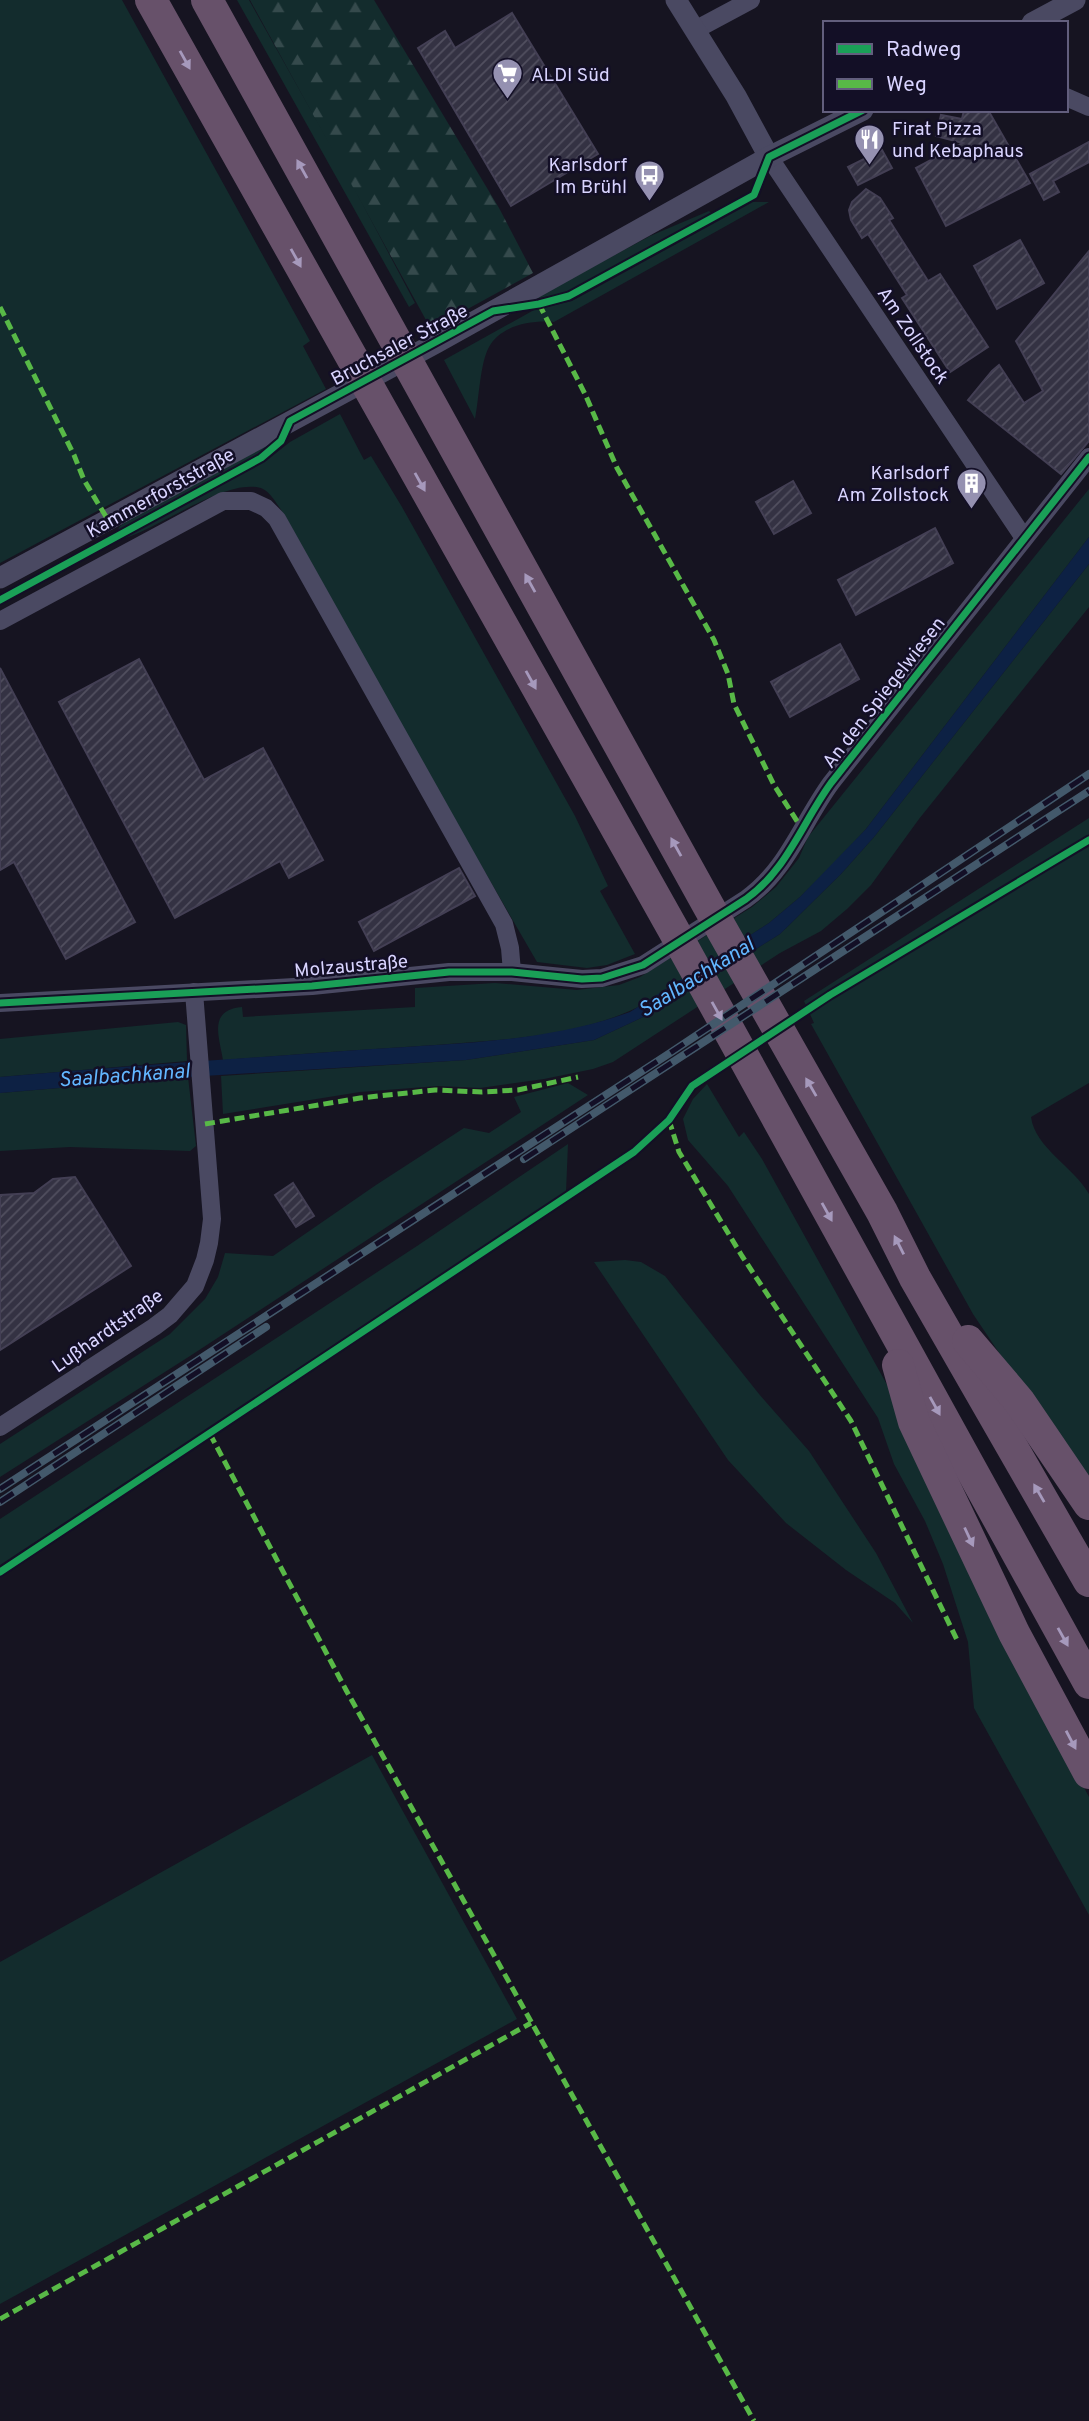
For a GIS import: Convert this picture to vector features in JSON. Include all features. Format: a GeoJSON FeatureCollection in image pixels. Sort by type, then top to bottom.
{"type":"FeatureCollection","features":[{"type":"Feature","properties":{"kind":"highway"},"geometry":{"type":"LineString","coordinates":[[151,0],[387,422],[692,923],[785,1042],[875,1200],[915,1278],[1089,1581]]}},
{"type":"Feature","properties":{"kind":"highway"},"geometry":{"type":"LineString","coordinates":[[207,0],[383,314],[429,402],[692,923],[749,1068],[1089,1683]]}},
{"type":"Feature","properties":{"kind":"highway"},"geometry":{"type":"LineString","coordinates":[[915,1278],[1019,1401],[1089,1504]]}},
{"type":"Feature","properties":{"kind":"highway"},"geometry":{"type":"LineString","coordinates":[[879,1303],[915,1422],[1014,1633],[1089,1773]]}},
{"type":"Feature","properties":{"kind":"street"},"geometry":{"type":"LineString","coordinates":[[676,0],[736,96],[769,157]]}},
{"type":"Feature","properties":{"kind":"street"},"geometry":{"type":"LineString","coordinates":[[695,30],[751,0]]}},
{"type":"Feature","properties":{"kind":"street"},"geometry":{"type":"LineString","coordinates":[[1036,21],[1075,0]]}},
{"type":"Feature","properties":{"kind":"street"},"geometry":{"type":"LineString","coordinates":[[1068,98],[1089,107]]}},
{"type":"Feature","properties":{"kind":"street","name":"Bruchsaler Straße"},"geometry":{"type":"LineString","coordinates":[[319,405],[436,343],[769,157],[859,112]]}},
{"type":"Feature","properties":{"kind":"street","name":"Am Zollstock"},"geometry":{"type":"LineString","coordinates":[[769,157],[1024,538]]}},
{"type":"Feature","properties":{"kind":"street","name":"Kammerforststraße"},"geometry":{"type":"LineString","coordinates":[[0,578],[319,405]]}},
{"type":"Feature","properties":{"kind":"street","name":"An den Spiegelwiesen"},"geometry":{"type":"LineString","coordinates":[[692,923],[762,888],[777,871],[791,851],[815,805],[831,783],[1089,457]]}},
{"type":"Feature","properties":{"kind":"street"},"geometry":{"type":"LineString","coordinates":[[0,621],[223,501],[251,501],[266,508],[277,519],[317,587],[504,923],[512,972]]}},
{"type":"Feature","properties":{"kind":"street","name":"Molzaustraße"},"geometry":{"type":"LineString","coordinates":[[0,1003],[312,986],[449,972],[512,972],[582,979],[602,978],[643,965],[692,923]]}},
{"type":"Feature","properties":{"kind":"street","name":"Lußhardtstraße"},"geometry":{"type":"LineString","coordinates":[[0,1427],[155,1327],[170,1315],[195,1286],[205,1260],[212,1219],[194,992]]}},
{"type":"Feature","properties":{"kind":"green space"},"geometry":{"type":"Polygon","coordinates":[[[0,0],[122,0],[310,341],[303,346],[326,389],[0,563],[0,0]]]}},
{"type":"Feature","properties":{"kind":"green space"},"geometry":{"type":"Polygon","coordinates":[[[237,0],[249,0],[344,169],[415,303],[409,307],[237,0]]]}},
{"type":"Feature","properties":{"kind":"green space"},"geometry":{"type":"Polygon","coordinates":[[[250,0],[374,0],[499,208],[533,273],[431,329],[250,0]]]}},
{"type":"Feature","properties":{"kind":"green space"},"geometry":{"type":"Polygon","coordinates":[[[753,202],[769,202],[554,322],[527,323],[501,334],[486,354],[475,419],[444,360],[534,310],[572,301],[753,202]]]}},
{"type":"Feature","properties":{"kind":"green space"},"geometry":{"type":"Polygon","coordinates":[[[709,211],[711,213],[707,217],[566,293],[533,299],[650,236],[709,211]]]}},
{"type":"Feature","properties":{"kind":"green space"},"geometry":{"type":"Polygon","coordinates":[[[340,414],[364,460],[371,456],[402,507],[575,816],[608,886],[600,891],[635,954],[607,965],[587,968],[537,962],[284,514],[266,491],[249,487],[213,496],[122,539],[266,461],[290,442],[340,414]]]}},
{"type":"Feature","properties":{"kind":"green space"},"geometry":{"type":"Polygon","coordinates":[[[275,441],[259,455],[117,532],[120,526],[133,516],[275,441]]]}},
{"type":"Feature","properties":{"kind":"green space"},"geometry":{"type":"Polygon","coordinates":[[[1089,489],[1089,537],[866,829],[832,866],[769,923],[650,1001],[596,1023],[538,1036],[508,1039],[223,1060],[218,1026],[224,1013],[231,1009],[242,1007],[243,1017],[415,1007],[415,988],[495,983],[577,990],[619,985],[640,977],[752,907],[776,887],[799,858],[808,837],[1089,489]]]}},
{"type":"Feature","properties":{"kind":"green space"},"geometry":{"type":"Polygon","coordinates":[[[1089,564],[1089,607],[919,819],[871,885],[821,931],[780,953],[613,1062],[593,1069],[480,1088],[438,1086],[360,1092],[223,1114],[221,1076],[466,1060],[594,1040],[656,1011],[780,934],[874,837],[1089,564]]]}},
{"type":"Feature","properties":{"kind":"green space"},"geometry":{"type":"Polygon","coordinates":[[[1089,818],[1089,1083],[1031,1117],[1034,1128],[1047,1148],[1089,1194],[1089,1487],[973,1314],[811,1024],[814,1023],[804,1001],[1089,818]]]}},
{"type":"Feature","properties":{"kind":"green space"},"geometry":{"type":"Polygon","coordinates":[[[178,1022],[186,1025],[187,1061],[0,1077],[0,1039],[178,1022]]]}},
{"type":"Feature","properties":{"kind":"green space"},"geometry":{"type":"Polygon","coordinates":[[[188,1077],[196,1146],[190,1151],[70,1147],[0,1151],[0,1093],[188,1077]]]}},
{"type":"Feature","properties":{"kind":"green space"},"geometry":{"type":"Polygon","coordinates":[[[568,1083],[588,1095],[0,1477],[0,1444],[170,1334],[205,1299],[218,1277],[225,1253],[273,1256],[464,1128],[489,1133],[521,1112],[514,1097],[568,1083]]]}},
{"type":"Feature","properties":{"kind":"green space"},"geometry":{"type":"Polygon","coordinates":[[[707,1084],[739,1137],[744,1132],[762,1159],[896,1401],[1029,1683],[1089,1797],[1089,1915],[974,1708],[968,1642],[943,1564],[925,1521],[894,1464],[878,1418],[728,1186],[688,1140],[683,1119],[693,1099],[707,1084]]]}},
{"type":"Feature","properties":{"kind":"green space"},"geometry":{"type":"Polygon","coordinates":[[[568,1144],[566,1192],[0,1565],[0,1519],[568,1144]]]}},
{"type":"Feature","properties":{"kind":"green space"},"geometry":{"type":"Polygon","coordinates":[[[594,1262],[641,1262],[665,1276],[759,1394],[809,1451],[876,1553],[913,1623],[895,1603],[846,1570],[786,1523],[728,1460],[594,1262]]]}},
{"type":"Feature","properties":{"kind":"green space"},"geometry":{"type":"Polygon","coordinates":[[[372,1755],[517,2019],[0,2304],[0,1962],[372,1755]]]}},
{"type":"Feature","properties":{"kind":"water","name":"Saalbachkanal"},"geometry":{"type":"Polygon","coordinates":[[[1089,537],[1089,564],[874,837],[841,874],[780,934],[656,1011],[594,1040],[466,1060],[188,1077],[0,1093],[0,1077],[503,1040],[567,1030],[630,1012],[769,923],[800,897],[866,829],[1089,537]]]}},
{"type":"Feature","properties":{"kind":"building","name":"ALDI Süd"},"geometry":{"type":"Polygon","coordinates":[[[512,13],[598,154],[511,206],[418,48],[445,31],[455,48],[512,13]]]}},
{"type":"Feature","properties":{"kind":"building"},"geometry":{"type":"Polygon","coordinates":[[[964,112],[989,112],[1030,183],[946,226],[916,168],[963,143],[936,136],[941,115],[962,119],[964,112]]]}},
{"type":"Feature","properties":{"kind":"building"},"geometry":{"type":"Polygon","coordinates":[[[1089,142],[1089,162],[1053,181],[1059,192],[1044,200],[1030,174],[1089,142]]]}},
{"type":"Feature","properties":{"kind":"building"},"geometry":{"type":"Polygon","coordinates":[[[882,150],[892,168],[858,185],[848,167],[882,150]]]}},
{"type":"Feature","properties":{"kind":"building"},"geometry":{"type":"Polygon","coordinates":[[[866,189],[880,198],[893,218],[889,220],[928,281],[940,274],[988,347],[950,372],[902,298],[907,295],[868,234],[862,238],[851,220],[849,210],[852,202],[866,189]]]}},
{"type":"Feature","properties":{"kind":"building"},"geometry":{"type":"Polygon","coordinates":[[[1020,240],[1044,283],[997,309],[974,266],[1020,240]]]}},
{"type":"Feature","properties":{"kind":"building"},"geometry":{"type":"Polygon","coordinates":[[[1089,251],[1089,441],[1061,474],[968,400],[999,365],[1024,403],[1043,391],[1016,341],[1089,251]]]}},
{"type":"Feature","properties":{"kind":"building"},"geometry":{"type":"Polygon","coordinates":[[[793,481],[811,513],[774,534],[756,502],[793,481]]]}},
{"type":"Feature","properties":{"kind":"building"},"geometry":{"type":"Polygon","coordinates":[[[935,528],[953,563],[856,615],[838,580],[935,528]]]}},
{"type":"Feature","properties":{"kind":"building"},"geometry":{"type":"Polygon","coordinates":[[[840,644],[859,679],[790,717],[771,682],[840,644]]]}},
{"type":"Feature","properties":{"kind":"building"},"geometry":{"type":"Polygon","coordinates":[[[139,659],[204,780],[263,748],[323,860],[289,878],[280,861],[175,918],[59,702],[139,659]]]}},
{"type":"Feature","properties":{"kind":"building"},"geometry":{"type":"Polygon","coordinates":[[[0,668],[135,922],[66,959],[14,862],[0,870],[0,668]]]}},
{"type":"Feature","properties":{"kind":"building"},"geometry":{"type":"Polygon","coordinates":[[[459,868],[475,896],[374,951],[359,922],[459,868]]]}},
{"type":"Feature","properties":{"kind":"building"},"geometry":{"type":"Polygon","coordinates":[[[75,1177],[131,1266],[0,1350],[0,1195],[34,1193],[53,1179],[75,1177]]]}},
{"type":"Feature","properties":{"kind":"building"},"geometry":{"type":"Polygon","coordinates":[[[293,1183],[314,1216],[296,1227],[275,1195],[293,1183]]]}},
{"type":"Feature","properties":{"kind":"railway"},"geometry":{"type":"LineString","coordinates":[[0,1489],[670,1053],[1089,774]]}},
{"type":"Feature","properties":{"kind":"railway"},"geometry":{"type":"LineString","coordinates":[[524,1159],[1089,791]]}},
{"type":"Feature","properties":{"kind":"railway"},"geometry":{"type":"LineString","coordinates":[[0,1502],[266,1327]]}},
{"type":"Feature","properties":{"kind":"marked path"},"geometry":{"type":"LineString","coordinates":[[539,304],[585,394],[617,468],[714,640],[728,674],[734,704],[774,785],[802,829]]}},
{"type":"Feature","properties":{"kind":"marked path"},"geometry":{"type":"LineString","coordinates":[[0,307],[84,480],[108,520]]}},
{"type":"Feature","properties":{"kind":"marked path"},"geometry":{"type":"LineString","coordinates":[[205,1124],[360,1098],[435,1090],[518,1090],[578,1077]]}},
{"type":"Feature","properties":{"kind":"marked path"},"geometry":{"type":"LineString","coordinates":[[669,1120],[679,1152],[742,1256],[851,1421],[958,1642]]}},
{"type":"Feature","properties":{"kind":"marked path"},"geometry":{"type":"LineString","coordinates":[[210,1434],[346,1690],[754,2421]]}},
{"type":"Feature","properties":{"kind":"marked path"},"geometry":{"type":"LineString","coordinates":[[0,2319],[531,2023]]}},
{"type":"Feature","properties":{"kind":"cycle path"},"geometry":{"type":"LineString","coordinates":[[0,600],[261,458],[281,441],[290,421],[493,311],[569,296],[754,195],[769,157],[859,112]]}},
{"type":"Feature","properties":{"kind":"cycle path"},"geometry":{"type":"LineString","coordinates":[[0,1003],[312,986],[449,972],[512,972],[582,979],[602,978],[643,965],[746,899],[772,874],[831,783],[1089,457]]}},
{"type":"Feature","properties":{"kind":"cycle path"},"geometry":{"type":"LineString","coordinates":[[0,1572],[634,1152],[669,1120],[692,1086],[830,995],[1089,840]]}},
{"type":"Feature","properties":{"kind":"place","name":"ALDI Süd"},"geometry":{"type":"Point","coordinates":[508,101]}},
{"type":"Feature","properties":{"kind":"place","name":"Firat Pizza und Kebaphaus"},"geometry":{"type":"Point","coordinates":[869,166]}},
{"type":"Feature","properties":{"kind":"place","name":"Karlsdorf Im Brühl"},"geometry":{"type":"Point","coordinates":[650,202]}},
{"type":"Feature","properties":{"kind":"place","name":"Karlsdorf Am Zollstock"},"geometry":{"type":"Point","coordinates":[972,510]}}]}
